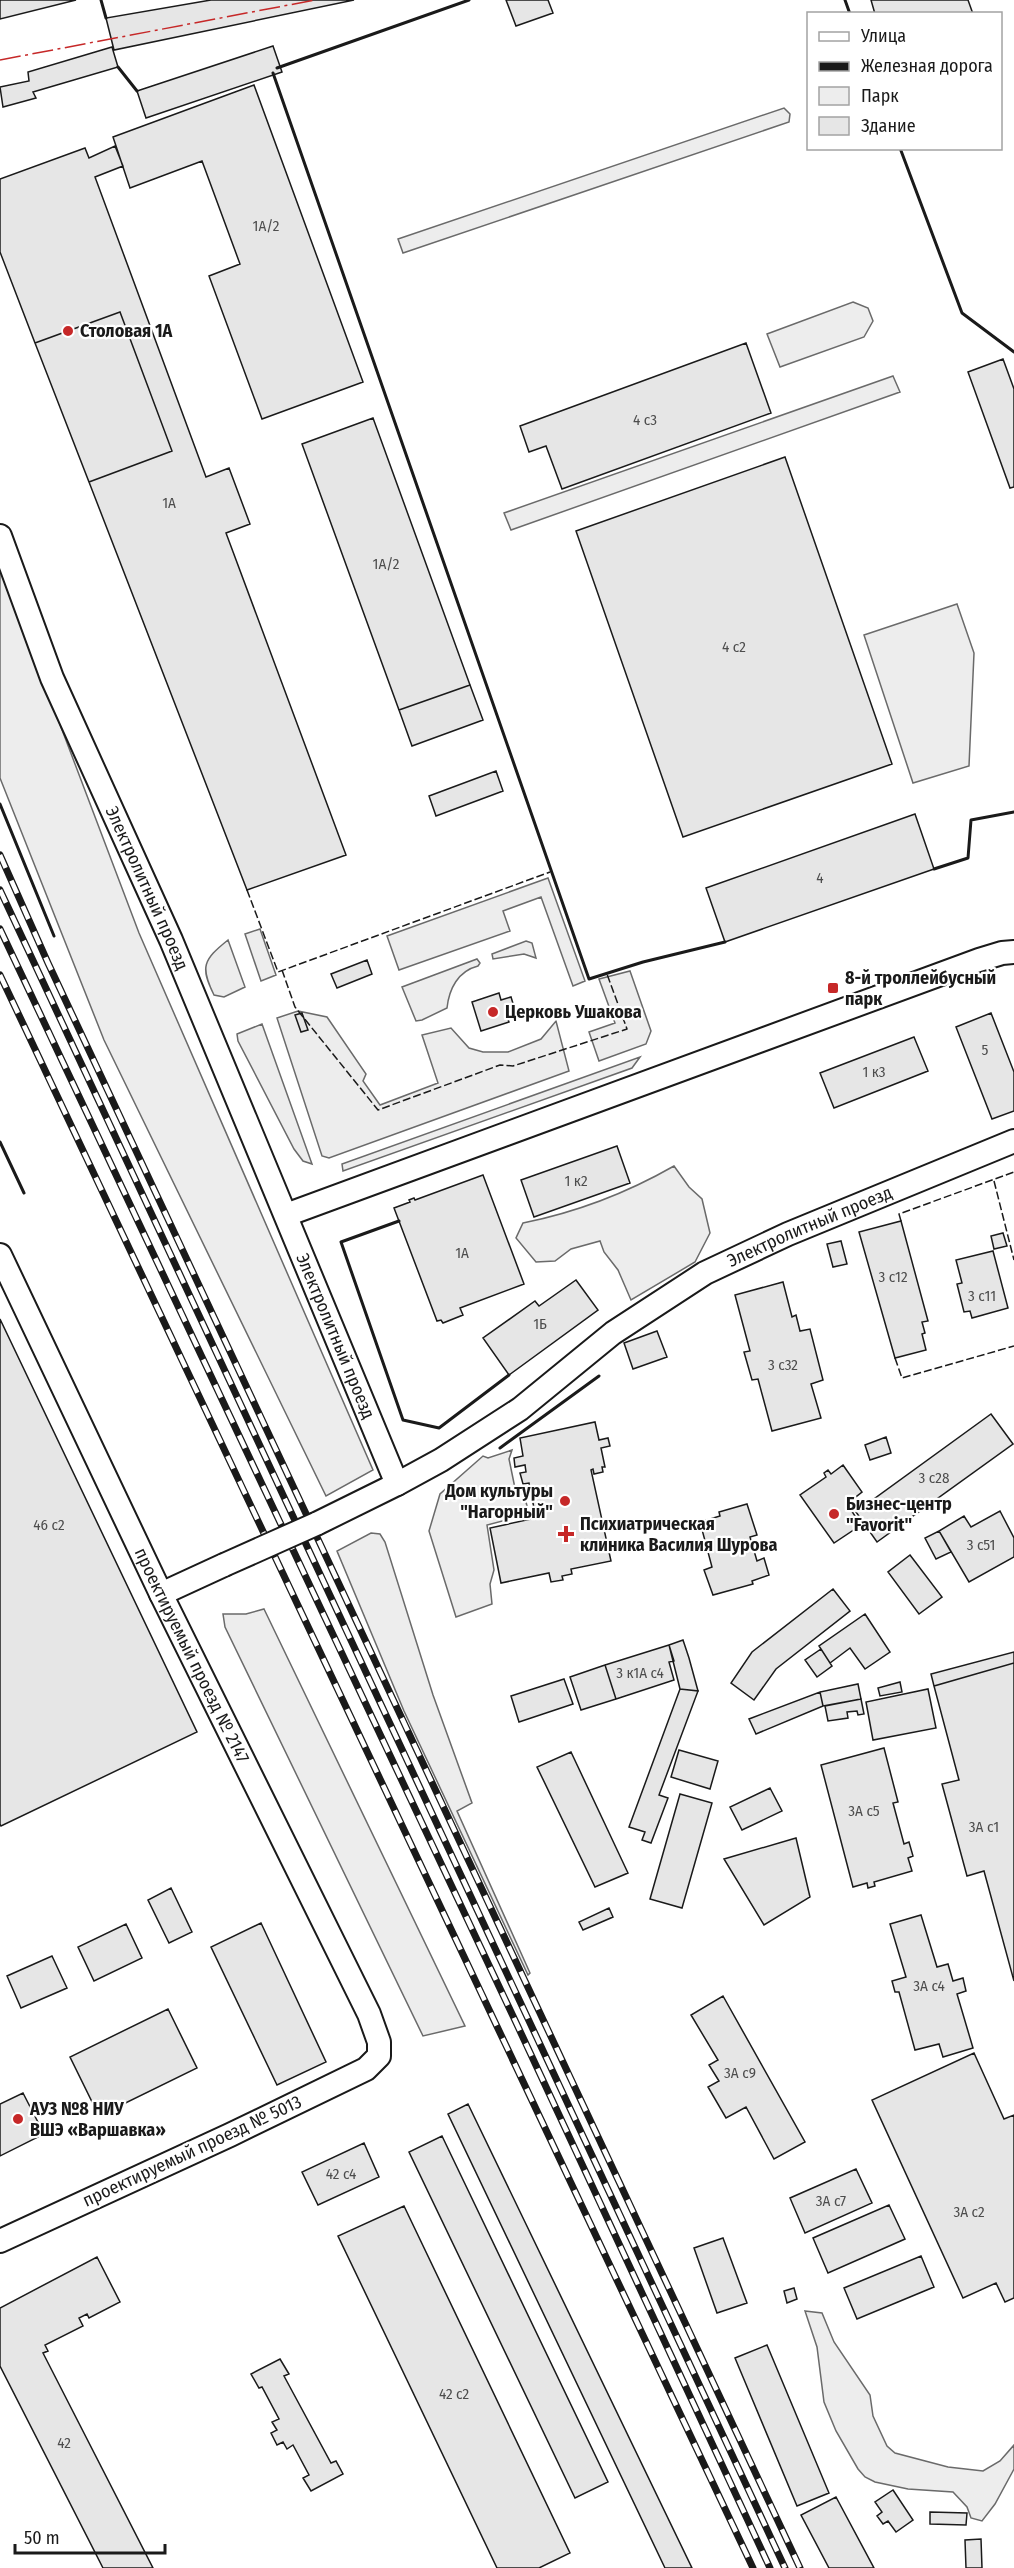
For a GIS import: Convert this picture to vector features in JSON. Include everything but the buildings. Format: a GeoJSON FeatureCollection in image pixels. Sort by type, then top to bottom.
{"type":"FeatureCollection","features":[{"type":"Feature","properties":{"kind":"street","name":"Электролитный проезд"},"geometry":{"type":"LineString","coordinates":[[0,536],[52,678],[171,940],[398,1484],[441,1460],[520,1409],[613,1334],[705,1273],[788,1234],[1014,1141]]}},
{"type":"Feature","properties":{"kind":"street"},"geometry":{"type":"LineString","coordinates":[[286,1215],[979,960],[1014,952]]}},
{"type":"Feature","properties":{"kind":"street","name":"проектируемый проезд № 2147"},"geometry":{"type":"LineString","coordinates":[[0,1255],[161,1594],[369,2014],[379,2042],[379,2056]]}},
{"type":"Feature","properties":{"kind":"street"},"geometry":{"type":"LineString","coordinates":[[161,1594],[398,1484]]}},
{"type":"Feature","properties":{"kind":"street","name":"проектируемый проезд № 5013"},"geometry":{"type":"LineString","coordinates":[[0,2241],[341,2082],[366,2069],[379,2056]]}},
{"type":"Feature","properties":{"kind":"green space"},"geometry":{"type":"Polygon","coordinates":[[[784,108],[790,114],[789,122],[403,253],[398,239],[784,108]]]}},
{"type":"Feature","properties":{"kind":"green space"},"geometry":{"type":"Polygon","coordinates":[[[853,302],[868,308],[873,321],[864,337],[780,367],[767,334],[853,302]]]}},
{"type":"Feature","properties":{"kind":"green space"},"geometry":{"type":"Polygon","coordinates":[[[893,376],[900,392],[511,530],[504,513],[893,376]]]}},
{"type":"Feature","properties":{"kind":"green space"},"geometry":{"type":"Polygon","coordinates":[[[0,566],[139,933],[373,1470],[326,1496],[104,1040],[0,778],[0,566]]]}},
{"type":"Feature","properties":{"kind":"green space"},"geometry":{"type":"Polygon","coordinates":[[[957,604],[974,653],[969,766],[913,783],[864,635],[957,604]]]}},
{"type":"Feature","properties":{"kind":"green space"},"geometry":{"type":"Polygon","coordinates":[[[548,878],[585,981],[573,986],[541,897],[503,911],[510,931],[399,970],[387,936],[548,878]]]}},
{"type":"Feature","properties":{"kind":"green space"},"geometry":{"type":"Polygon","coordinates":[[[260,929],[276,975],[261,981],[245,934],[260,929]]]}},
{"type":"Feature","properties":{"kind":"green space"},"geometry":{"type":"Polygon","coordinates":[[[228,940],[245,987],[224,997],[214,995],[207,977],[206,965],[213,953],[228,940]]]}},
{"type":"Feature","properties":{"kind":"green space"},"geometry":{"type":"Polygon","coordinates":[[[526,941],[532,943],[536,958],[524,954],[493,959],[492,954],[526,941]]]}},
{"type":"Feature","properties":{"kind":"green space"},"geometry":{"type":"Polygon","coordinates":[[[477,959],[480,963],[478,966],[460,976],[452,988],[447,1008],[416,1021],[402,987],[477,959]]]}},
{"type":"Feature","properties":{"kind":"green space"},"geometry":{"type":"Polygon","coordinates":[[[630,971],[651,1031],[646,1044],[599,1061],[589,1032],[615,1023],[599,979],[630,971]]]}},
{"type":"Feature","properties":{"kind":"green space"},"geometry":{"type":"Polygon","coordinates":[[[298,1011],[327,1017],[366,1074],[363,1081],[380,1105],[438,1083],[422,1035],[451,1028],[469,1048],[483,1052],[508,1052],[541,1039],[556,1021],[569,1071],[329,1158],[322,1156],[277,1018],[298,1011]]]}},
{"type":"Feature","properties":{"kind":"green space"},"geometry":{"type":"Polygon","coordinates":[[[262,1024],[312,1164],[303,1161],[294,1149],[238,1041],[237,1034],[262,1024]]]}},
{"type":"Feature","properties":{"kind":"green space"},"geometry":{"type":"Polygon","coordinates":[[[640,1057],[632,1068],[343,1171],[342,1164],[640,1057]]]}},
{"type":"Feature","properties":{"kind":"green space"},"geometry":{"type":"Polygon","coordinates":[[[674,1166],[689,1187],[702,1199],[710,1233],[695,1262],[631,1300],[618,1270],[604,1252],[600,1241],[571,1249],[555,1261],[536,1262],[516,1238],[523,1223],[601,1201],[674,1166]]]}},
{"type":"Feature","properties":{"kind":"green space"},"geometry":{"type":"Polygon","coordinates":[[[512,1450],[509,1459],[516,1493],[524,1494],[529,1514],[487,1525],[494,1570],[490,1584],[492,1604],[456,1617],[429,1531],[440,1494],[483,1456],[488,1458],[512,1450]]]}},
{"type":"Feature","properties":{"kind":"green space"},"geometry":{"type":"Polygon","coordinates":[[[371,1533],[380,1534],[385,1542],[433,1695],[472,1803],[457,1811],[530,1973],[528,1975],[404,1711],[337,1551],[371,1533]]]}},
{"type":"Feature","properties":{"kind":"green space"},"geometry":{"type":"Polygon","coordinates":[[[264,1609],[465,2026],[423,2036],[225,1627],[223,1614],[246,1614],[264,1609]]]}},
{"type":"Feature","properties":{"kind":"green space"},"geometry":{"type":"Polygon","coordinates":[[[805,2311],[822,2313],[834,2342],[870,2395],[873,2416],[887,2446],[895,2453],[948,2467],[983,2471],[1000,2461],[1014,2445],[1014,2469],[995,2504],[982,2521],[971,2518],[967,2507],[953,2492],[908,2489],[875,2482],[865,2477],[858,2469],[836,2431],[824,2402],[817,2347],[805,2311]]]}},
{"type":"Feature","properties":{"kind":"railway"},"geometry":{"type":"LineString","coordinates":[[0,855],[48,963],[800,2568]]}},
{"type":"Feature","properties":{"kind":"railway"},"geometry":{"type":"LineString","coordinates":[[0,890],[785,2568]]}},
{"type":"Feature","properties":{"kind":"railway"},"geometry":{"type":"LineString","coordinates":[[0,929],[513,2016],[770,2568]]}},
{"type":"Feature","properties":{"kind":"railway"},"geometry":{"type":"LineString","coordinates":[[0,975],[753,2568]]}},
{"type":"Feature","properties":{"kind":"fence"},"geometry":{"type":"LineString","coordinates":[[247,890],[278,972],[550,872]]}},
{"type":"Feature","properties":{"kind":"fence"},"geometry":{"type":"LineString","coordinates":[[282,970],[295,1007],[378,1110],[500,1065],[513,1066],[627,1029],[607,974]]}},
{"type":"Feature","properties":{"kind":"fence"},"geometry":{"type":"LineString","coordinates":[[901,1221],[899,1214],[1014,1172]]}},
{"type":"Feature","properties":{"kind":"fence"},"geometry":{"type":"LineString","coordinates":[[994,1181],[1014,1260]]}},
{"type":"Feature","properties":{"kind":"fence"},"geometry":{"type":"LineString","coordinates":[[895,1358],[902,1378],[1014,1346]]}},
{"type":"Feature","properties":{"kind":"wall"},"geometry":{"type":"LineString","coordinates":[[101,0],[106,18]]}},
{"type":"Feature","properties":{"kind":"wall"},"geometry":{"type":"LineString","coordinates":[[277,68],[469,0]]}},
{"type":"Feature","properties":{"kind":"wall"},"geometry":{"type":"LineString","coordinates":[[845,0],[849,12]]}},
{"type":"Feature","properties":{"kind":"wall"},"geometry":{"type":"LineString","coordinates":[[118,67],[137,91]]}},
{"type":"Feature","properties":{"kind":"wall"},"geometry":{"type":"LineString","coordinates":[[273,73],[589,979],[643,962],[725,942]]}},
{"type":"Feature","properties":{"kind":"wall"},"geometry":{"type":"LineString","coordinates":[[901,150],[962,313],[1014,352]]}},
{"type":"Feature","properties":{"kind":"wall"},"geometry":{"type":"LineString","coordinates":[[0,804],[54,936]]}},
{"type":"Feature","properties":{"kind":"wall"},"geometry":{"type":"LineString","coordinates":[[934,869],[968,858],[971,820],[1014,812]]}},
{"type":"Feature","properties":{"kind":"wall"},"geometry":{"type":"LineString","coordinates":[[0,1142],[24,1193]]}},
{"type":"Feature","properties":{"kind":"wall"},"geometry":{"type":"LineString","coordinates":[[399,1221],[341,1242],[403,1420],[439,1428],[509,1375]]}},
{"type":"Feature","properties":{"kind":"wall"},"geometry":{"type":"LineString","coordinates":[[500,1448],[599,1376]]}},
{"type":"Feature","properties":{"kind":"power"},"geometry":{"type":"LineString","coordinates":[[0,60],[315,0]]}},
{"type":"Feature","properties":{"kind":"place","name":"Столовая 1А"},"geometry":{"type":"Point","coordinates":[68,331]}},
{"type":"Feature","properties":{"kind":"place","name":"8-й троллейбусный парк"},"geometry":{"type":"Point","coordinates":[833,988]}},
{"type":"Feature","properties":{"kind":"place","name":"Церковь Ушакова"},"geometry":{"type":"Point","coordinates":[493,1012]}},
{"type":"Feature","properties":{"kind":"place","name":"Дом культуры \"Нагорный\""},"geometry":{"type":"Point","coordinates":[565,1501]}},
{"type":"Feature","properties":{"kind":"place","name":"Бизнес-центр \"Favorit\""},"geometry":{"type":"Point","coordinates":[834,1514]}},
{"type":"Feature","properties":{"kind":"place","name":"Психиатрическая клиника Василия Шурова"},"geometry":{"type":"Point","coordinates":[566,1534]}},
{"type":"Feature","properties":{"kind":"place","name":"АУЗ №8 НИУ ВШЭ «Варшавка»"},"geometry":{"type":"Point","coordinates":[18,2119]}}]}
